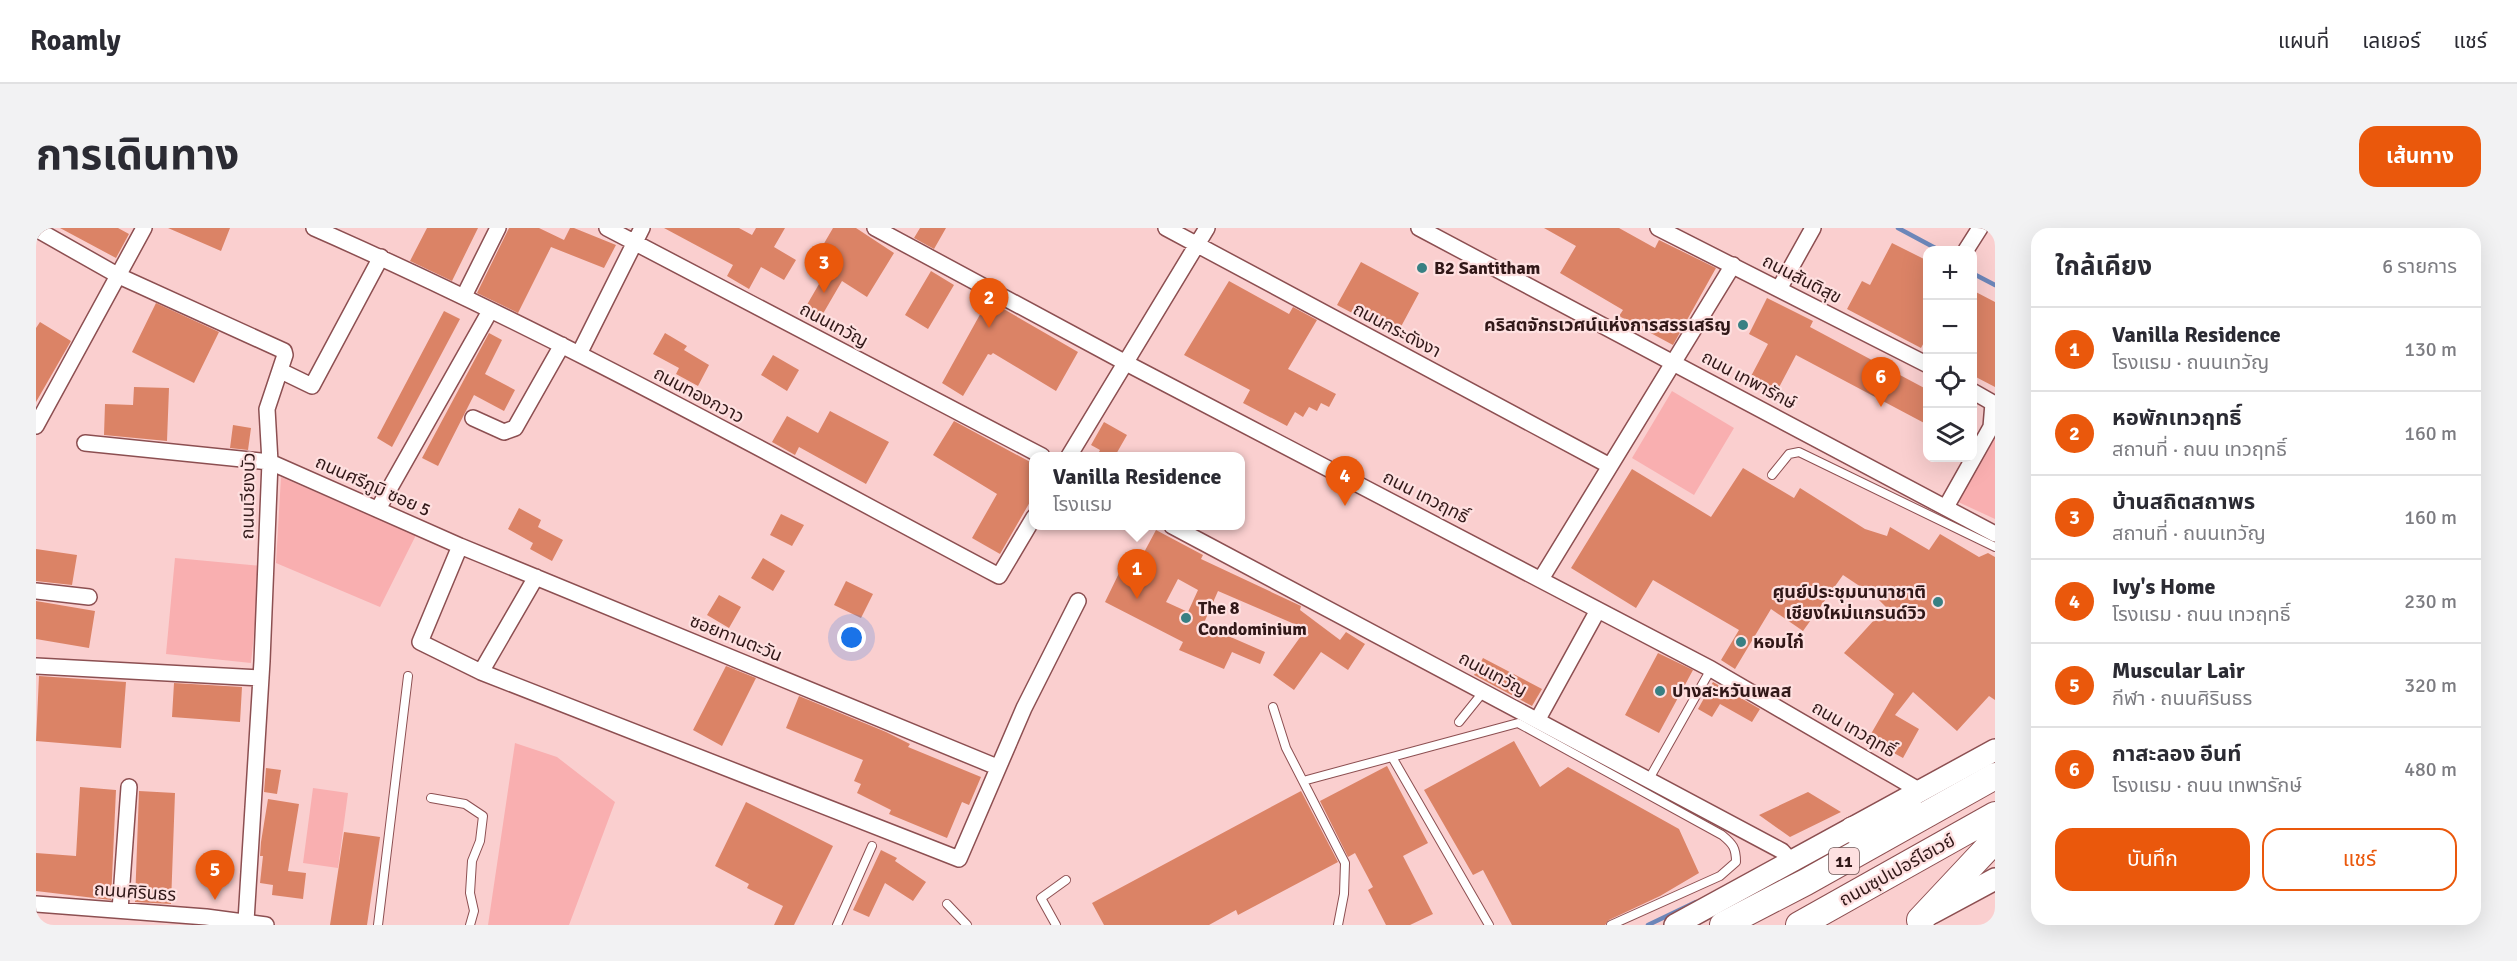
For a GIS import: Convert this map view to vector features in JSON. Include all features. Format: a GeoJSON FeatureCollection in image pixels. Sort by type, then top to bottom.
{"type":"FeatureCollection","features":[{"type":"Feature","properties":{"kind":"highway","name":"ถนนซุปเปอร์ไฮเวย์"},"geometry":{"type":"LineString","coordinates":[[1723,925],[1995,776]]}},
{"type":"Feature","properties":{"kind":"highway"},"geometry":{"type":"LineString","coordinates":[[1853,830],[1964,795]]}},
{"type":"Feature","properties":{"kind":"highway","name":"ถนนซุปเปอร์ไฮเวย์"},"geometry":{"type":"LineString","coordinates":[[1799,925],[1995,814]]}},
{"type":"Feature","properties":{"kind":"highway"},"geometry":{"type":"LineString","coordinates":[[1916,923],[1995,840]]}},
{"type":"Feature","properties":{"kind":"main road"},"geometry":{"type":"LineString","coordinates":[[1675,925],[1793,863],[1995,750]]}},
{"type":"Feature","properties":{"kind":"main road"},"geometry":{"type":"LineString","coordinates":[[1916,923],[1995,879]]}},
{"type":"Feature","properties":{"kind":"street"},"geometry":{"type":"LineString","coordinates":[[38,416],[144,228]]}},
{"type":"Feature","properties":{"kind":"street","name":"ถนนทองกวาว"},"geometry":{"type":"LineString","coordinates":[[315,228],[381,257],[562,345],[999,576],[1029,525]]}},
{"type":"Feature","properties":{"kind":"street"},"geometry":{"type":"LineString","coordinates":[[464,297],[498,228]]}},
{"type":"Feature","properties":{"kind":"street","name":"ถนนเทวัญ"},"geometry":{"type":"LineString","coordinates":[[607,228],[1034,452]]}},
{"type":"Feature","properties":{"kind":"street"},"geometry":{"type":"LineString","coordinates":[[579,354],[642,228]]}},
{"type":"Feature","properties":{"kind":"street","name":"ถนน เทวฤทธิ์"},"geometry":{"type":"LineString","coordinates":[[875,228],[1126,363],[1711,669],[1922,792]]}},
{"type":"Feature","properties":{"kind":"street","name":"ถนนกระดังงา"},"geometry":{"type":"LineString","coordinates":[[1166,228],[1610,466]]}},
{"type":"Feature","properties":{"kind":"street"},"geometry":{"type":"LineString","coordinates":[[1071,452],[1207,228]]}},
{"type":"Feature","properties":{"kind":"street","name":"ถนน เทพารักษ์"},"geometry":{"type":"LineString","coordinates":[[1419,228],[1995,534]]}},
{"type":"Feature","properties":{"kind":"street","name":"ถนนสันติสุข"},"geometry":{"type":"LineString","coordinates":[[1658,228],[1923,362]]}},
{"type":"Feature","properties":{"kind":"street"},"geometry":{"type":"LineString","coordinates":[[1779,289],[1813,228]]}},
{"type":"Feature","properties":{"kind":"street"},"geometry":{"type":"LineString","coordinates":[[1969,246],[1980,228]]}},
{"type":"Feature","properties":{"kind":"street"},"geometry":{"type":"LineString","coordinates":[[36,229],[119,276],[284,351],[286,359],[281,371],[312,386],[381,257]]}},
{"type":"Feature","properties":{"kind":"street"},"geometry":{"type":"LineString","coordinates":[[1542,579],[1733,265]]}},
{"type":"Feature","properties":{"kind":"street"},"geometry":{"type":"LineString","coordinates":[[378,509],[490,310]]}},
{"type":"Feature","properties":{"kind":"street"},"geometry":{"type":"LineString","coordinates":[[473,418],[504,432],[515,428],[562,345]]}},
{"type":"Feature","properties":{"kind":"street","name":"ถนนเวียงบัว"},"geometry":{"type":"LineString","coordinates":[[246,921],[261,678],[270,462],[267,409],[281,371]]}},
{"type":"Feature","properties":{"kind":"street"},"geometry":{"type":"LineString","coordinates":[[1946,507],[1991,427],[1993,403],[1977,394]]}},
{"type":"Feature","properties":{"kind":"street","name":"ถนนศรีภูมิ ซอย 5"},"geometry":{"type":"LineString","coordinates":[[85,443],[270,462],[460,546]]}},
{"type":"Feature","properties":{"kind":"street","name":"ถนนเทวัญ"},"geometry":{"type":"LineString","coordinates":[[1181,530],[1649,779],[1782,852],[1793,863]]}},
{"type":"Feature","properties":{"kind":"street"},"geometry":{"type":"LineString","coordinates":[[460,546],[420,642],[481,672],[958,859],[1023,708],[1078,602]]}},
{"type":"Feature","properties":{"kind":"street","name":"ซอยทานตะวัน"},"geometry":{"type":"LineString","coordinates":[[460,546],[997,767]]}},
{"type":"Feature","properties":{"kind":"street"},"geometry":{"type":"LineString","coordinates":[[481,672],[537,577]]}},
{"type":"Feature","properties":{"kind":"street"},"geometry":{"type":"LineString","coordinates":[[36,591],[89,597]]}},
{"type":"Feature","properties":{"kind":"street"},"geometry":{"type":"LineString","coordinates":[[1538,719],[1598,609]]}},
{"type":"Feature","properties":{"kind":"street"},"geometry":{"type":"LineString","coordinates":[[36,666],[261,678]]}},
{"type":"Feature","properties":{"kind":"street"},"geometry":{"type":"LineString","coordinates":[[120,910],[129,787]]}},
{"type":"Feature","properties":{"kind":"street","name":"ถนนศิรินธร"},"geometry":{"type":"LineString","coordinates":[[36,904],[120,910],[205,921],[246,921],[266,925]]}},
{"type":"Feature","properties":{"kind":"lane"},"geometry":{"type":"LineString","coordinates":[[1772,475],[1789,454],[1799,452],[1995,548]]}},
{"type":"Feature","properties":{"kind":"lane"},"geometry":{"type":"LineString","coordinates":[[1649,779],[1711,669]]}},
{"type":"Feature","properties":{"kind":"lane"},"geometry":{"type":"LineString","coordinates":[[378,925],[408,676]]}},
{"type":"Feature","properties":{"kind":"lane"},"geometry":{"type":"LineString","coordinates":[[1459,722],[1484,691]]}},
{"type":"Feature","properties":{"kind":"lane"},"geometry":{"type":"LineString","coordinates":[[1273,707],[1286,748],[1345,863],[1344,894],[1338,925]]}},
{"type":"Feature","properties":{"kind":"lane"},"geometry":{"type":"LineString","coordinates":[[1303,781],[1518,723],[1722,835],[1732,843],[1736,850],[1736,862],[1720,876],[1611,925]]}},
{"type":"Feature","properties":{"kind":"lane"},"geometry":{"type":"LineString","coordinates":[[1392,757],[1489,925]]}},
{"type":"Feature","properties":{"kind":"lane"},"geometry":{"type":"LineString","coordinates":[[432,798],[465,804],[483,816],[480,841],[472,861],[470,893],[474,911],[470,925]]}},
{"type":"Feature","properties":{"kind":"lane"},"geometry":{"type":"LineString","coordinates":[[837,925],[872,846]]}},
{"type":"Feature","properties":{"kind":"lane"},"geometry":{"type":"LineString","coordinates":[[1056,925],[1041,898],[1066,880]]}},
{"type":"Feature","properties":{"kind":"lane"},"geometry":{"type":"LineString","coordinates":[[947,904],[967,925]]}},
{"type":"Feature","properties":{"kind":"shaded area"},"geometry":{"type":"Polygon","coordinates":[[[1672,391],[1734,428],[1694,495],[1632,458],[1672,391]]]}},
{"type":"Feature","properties":{"kind":"shaded area"},"geometry":{"type":"Polygon","coordinates":[[[1995,434],[1995,519],[1956,501],[1995,434]]]}},
{"type":"Feature","properties":{"kind":"shaded area"},"geometry":{"type":"Polygon","coordinates":[[[281,477],[416,535],[380,607],[276,563],[281,477]]]}},
{"type":"Feature","properties":{"kind":"shaded area"},"geometry":{"type":"Polygon","coordinates":[[[175,558],[261,566],[251,663],[166,654],[175,558]]]}},
{"type":"Feature","properties":{"kind":"shaded area"},"geometry":{"type":"Polygon","coordinates":[[[515,743],[557,757],[615,802],[569,925],[488,925],[515,743]]]}},
{"type":"Feature","properties":{"kind":"shaded area"},"geometry":{"type":"Polygon","coordinates":[[[313,788],[348,793],[338,868],[303,863],[313,788]]]}},
{"type":"Feature","properties":{"kind":"building"},"geometry":{"type":"Polygon","coordinates":[[[60,228],[118,228],[129,234],[116,258],[60,228]]]}},
{"type":"Feature","properties":{"kind":"building"},"geometry":{"type":"Polygon","coordinates":[[[168,228],[230,228],[221,251],[168,228]]]}},
{"type":"Feature","properties":{"kind":"building"},"geometry":{"type":"Polygon","coordinates":[[[427,228],[478,228],[452,281],[410,261],[427,228]]]}},
{"type":"Feature","properties":{"kind":"building"},"geometry":{"type":"Polygon","coordinates":[[[509,228],[539,228],[564,240],[570,228],[574,228],[616,245],[604,268],[551,247],[518,313],[477,293],[509,228]]]}},
{"type":"Feature","properties":{"kind":"building"},"geometry":{"type":"Polygon","coordinates":[[[664,228],[739,228],[752,235],[756,228],[785,228],[774,247],[796,260],[784,280],[761,267],[749,289],[727,276],[733,265],[664,228]]]}},
{"type":"Feature","properties":{"kind":"building"},"geometry":{"type":"Polygon","coordinates":[[[833,228],[856,228],[894,253],[867,297],[842,281],[817,324],[801,315],[826,272],[812,264],[833,228]]]}},
{"type":"Feature","properties":{"kind":"building"},"geometry":{"type":"Polygon","coordinates":[[[920,228],[946,228],[934,249],[914,238],[920,228]]]}},
{"type":"Feature","properties":{"kind":"building"},"geometry":{"type":"Polygon","coordinates":[[[1544,228],[1619,228],[1655,248],[1659,240],[1716,268],[1673,345],[1619,316],[1623,310],[1560,273],[1576,246],[1544,228]]]}},
{"type":"Feature","properties":{"kind":"building"},"geometry":{"type":"Polygon","coordinates":[[[1892,243],[1923,258],[1923,344],[1921,348],[1847,309],[1862,281],[1870,285],[1892,243]]]}},
{"type":"Feature","properties":{"kind":"building"},"geometry":{"type":"Polygon","coordinates":[[[1361,262],[1419,293],[1396,336],[1337,305],[1361,262]]]}},
{"type":"Feature","properties":{"kind":"building"},"geometry":{"type":"Polygon","coordinates":[[[931,271],[954,285],[928,329],[905,315],[931,271]]]}},
{"type":"Feature","properties":{"kind":"building"},"geometry":{"type":"Polygon","coordinates":[[[1229,281],[1289,314],[1293,307],[1317,320],[1288,369],[1336,394],[1329,407],[1321,403],[1317,411],[1309,407],[1303,417],[1295,412],[1287,426],[1243,403],[1250,390],[1184,355],[1229,281]]]}},
{"type":"Feature","properties":{"kind":"building"},"geometry":{"type":"Polygon","coordinates":[[[1977,293],[1995,302],[1995,387],[1977,378],[1977,293]]]}},
{"type":"Feature","properties":{"kind":"building"},"geometry":{"type":"Polygon","coordinates":[[[1767,298],[1813,321],[1810,327],[1923,387],[1923,422],[1796,355],[1776,393],[1749,380],[1768,344],[1749,334],[1767,298]]]}},
{"type":"Feature","properties":{"kind":"building"},"geometry":{"type":"Polygon","coordinates":[[[988,300],[1078,352],[1056,391],[993,353],[988,354],[963,396],[942,383],[988,300]]]}},
{"type":"Feature","properties":{"kind":"building"},"geometry":{"type":"Polygon","coordinates":[[[156,303],[219,332],[194,383],[132,352],[156,303]]]}},
{"type":"Feature","properties":{"kind":"building"},"geometry":{"type":"Polygon","coordinates":[[[444,311],[460,319],[392,447],[377,438],[444,311]]]}},
{"type":"Feature","properties":{"kind":"building"},"geometry":{"type":"Polygon","coordinates":[[[40,322],[71,341],[36,402],[36,328],[40,322]]]}},
{"type":"Feature","properties":{"kind":"building"},"geometry":{"type":"Polygon","coordinates":[[[489,333],[502,340],[485,374],[515,390],[504,411],[474,395],[438,466],[422,458],[489,333]]]}},
{"type":"Feature","properties":{"kind":"building"},"geometry":{"type":"Polygon","coordinates":[[[665,333],[687,346],[684,350],[709,365],[698,386],[676,374],[679,368],[653,354],[665,333]]]}},
{"type":"Feature","properties":{"kind":"building"},"geometry":{"type":"Polygon","coordinates":[[[773,355],[799,370],[787,391],[761,375],[773,355]]]}},
{"type":"Feature","properties":{"kind":"building"},"geometry":{"type":"Polygon","coordinates":[[[134,387],[169,388],[167,441],[104,435],[105,404],[133,405],[134,387]]]}},
{"type":"Feature","properties":{"kind":"building"},"geometry":{"type":"Polygon","coordinates":[[[830,411],[889,442],[866,484],[799,447],[795,455],[772,442],[787,416],[818,433],[830,411]]]}},
{"type":"Feature","properties":{"kind":"building"},"geometry":{"type":"Polygon","coordinates":[[[954,421],[1029,461],[1029,504],[1000,554],[972,538],[997,494],[933,455],[954,421]]]}},
{"type":"Feature","properties":{"kind":"building"},"geometry":{"type":"Polygon","coordinates":[[[1104,422],[1127,435],[1117,452],[1099,452],[1100,450],[1091,445],[1104,422]]]}},
{"type":"Feature","properties":{"kind":"building"},"geometry":{"type":"Polygon","coordinates":[[[233,425],[251,428],[248,450],[230,448],[233,425]]]}},
{"type":"Feature","properties":{"kind":"building","name":"ศูนย์ประชุมนานาชาติ เชียงใหม่แกรนด์วิว"},"geometry":{"type":"Polygon","coordinates":[[[1743,468],[1794,498],[1800,488],[1865,529],[1887,536],[1890,527],[1929,550],[1940,534],[1979,557],[1988,553],[1995,557],[1995,700],[1989,696],[1957,731],[1913,692],[1895,715],[1919,729],[1903,758],[1868,739],[1894,694],[1844,653],[1886,607],[1876,597],[1843,575],[1803,631],[1771,609],[1735,669],[1721,660],[1739,630],[1653,580],[1636,608],[1571,568],[1632,469],[1711,517],[1743,468]]]}},
{"type":"Feature","properties":{"kind":"building"},"geometry":{"type":"Polygon","coordinates":[[[519,508],[541,520],[538,527],[563,540],[552,561],[530,549],[533,543],[508,529],[519,508]]]}},
{"type":"Feature","properties":{"kind":"building"},"geometry":{"type":"Polygon","coordinates":[[[781,514],[804,525],[792,546],[770,535],[781,514]]]}},
{"type":"Feature","properties":{"kind":"building"},"geometry":{"type":"Polygon","coordinates":[[[1156,530],[1203,555],[1201,559],[1301,606],[1300,610],[1340,640],[1346,632],[1365,644],[1348,670],[1321,652],[1294,690],[1273,675],[1306,629],[1218,591],[1203,625],[1265,652],[1260,664],[1232,652],[1224,669],[1179,650],[1183,642],[1105,602],[1122,567],[1133,573],[1156,530]],[[1178,579],[1166,602],[1188,612],[1198,590],[1178,579]]]}},
{"type":"Feature","properties":{"kind":"building"},"geometry":{"type":"Polygon","coordinates":[[[36,549],[77,555],[72,585],[36,581],[36,549]]]}},
{"type":"Feature","properties":{"kind":"building"},"geometry":{"type":"Polygon","coordinates":[[[763,558],[785,571],[773,591],[751,578],[763,558]]]}},
{"type":"Feature","properties":{"kind":"building"},"geometry":{"type":"Polygon","coordinates":[[[846,581],[873,594],[861,618],[834,605],[846,581]]]}},
{"type":"Feature","properties":{"kind":"building"},"geometry":{"type":"Polygon","coordinates":[[[719,595],[741,607],[729,628],[707,615],[719,595]]]}},
{"type":"Feature","properties":{"kind":"building"},"geometry":{"type":"Polygon","coordinates":[[[36,601],[95,611],[89,648],[36,639],[36,601]]]}},
{"type":"Feature","properties":{"kind":"building","name":"ปางสะหวันเพลส"},"geometry":{"type":"Polygon","coordinates":[[[1658,653],[1693,670],[1659,733],[1625,715],[1658,653]]]}},
{"type":"Feature","properties":{"kind":"building"},"geometry":{"type":"Polygon","coordinates":[[[1483,658],[1542,689],[1532,706],[1474,675],[1483,658]]]}},
{"type":"Feature","properties":{"kind":"building"},"geometry":{"type":"Polygon","coordinates":[[[726,666],[756,678],[722,746],[693,730],[726,666]]]}},
{"type":"Feature","properties":{"kind":"building"},"geometry":{"type":"Polygon","coordinates":[[[39,676],[126,682],[121,748],[36,741],[39,676]]]}},
{"type":"Feature","properties":{"kind":"building","name":"ปางสะหวันเพลส"},"geometry":{"type":"Polygon","coordinates":[[[1713,682],[1760,709],[1752,722],[1720,704],[1712,717],[1698,709],[1713,682]]]}},
{"type":"Feature","properties":{"kind":"building"},"geometry":{"type":"Polygon","coordinates":[[[174,683],[242,687],[240,722],[172,717],[174,683]]]}},
{"type":"Feature","properties":{"kind":"building"},"geometry":{"type":"Polygon","coordinates":[[[799,696],[886,732],[910,744],[908,747],[981,777],[969,805],[962,802],[947,838],[889,814],[891,810],[857,793],[861,784],[854,781],[863,760],[786,728],[799,696]]]}},
{"type":"Feature","properties":{"kind":"building"},"geometry":{"type":"Polygon","coordinates":[[[1514,741],[1540,787],[1568,767],[1679,829],[1699,873],[1660,896],[1609,920],[1605,925],[1512,925],[1483,870],[1473,875],[1424,790],[1514,741]]]}},
{"type":"Feature","properties":{"kind":"building"},"geometry":{"type":"Polygon","coordinates":[[[1387,766],[1428,843],[1403,856],[1433,914],[1410,925],[1386,925],[1368,890],[1373,887],[1355,853],[1348,857],[1320,801],[1387,766]]]}},
{"type":"Feature","properties":{"kind":"building"},"geometry":{"type":"Polygon","coordinates":[[[266,768],[281,770],[277,794],[264,792],[266,768]]]}},
{"type":"Feature","properties":{"kind":"building"},"geometry":{"type":"Polygon","coordinates":[[[80,787],[116,790],[111,900],[36,891],[36,853],[76,856],[80,787]]]}},
{"type":"Feature","properties":{"kind":"building"},"geometry":{"type":"Polygon","coordinates":[[[139,791],[175,793],[171,904],[135,902],[139,791]]]}},
{"type":"Feature","properties":{"kind":"building"},"geometry":{"type":"Polygon","coordinates":[[[1301,791],[1338,862],[1238,915],[1236,910],[1209,925],[1104,925],[1092,903],[1301,791]]]}},
{"type":"Feature","properties":{"kind":"building"},"geometry":{"type":"Polygon","coordinates":[[[1808,792],[1841,812],[1790,837],[1759,815],[1808,792]]]}},
{"type":"Feature","properties":{"kind":"building"},"geometry":{"type":"Polygon","coordinates":[[[268,799],[299,804],[288,871],[306,873],[303,899],[272,895],[273,885],[260,883],[263,856],[260,856],[261,842],[268,799]]]}},
{"type":"Feature","properties":{"kind":"building"},"geometry":{"type":"Polygon","coordinates":[[[746,802],[833,846],[794,925],[774,925],[783,906],[747,888],[749,884],[715,866],[746,802]]]}},
{"type":"Feature","properties":{"kind":"building"},"geometry":{"type":"Polygon","coordinates":[[[344,832],[380,837],[367,925],[330,925],[344,832]]]}},
{"type":"Feature","properties":{"kind":"building"},"geometry":{"type":"Polygon","coordinates":[[[881,850],[897,858],[895,861],[926,882],[913,901],[885,883],[869,917],[853,910],[881,850]]]}},
{"type":"Feature","properties":{"kind":"waterway"},"geometry":{"type":"LineString","coordinates":[[1898,228],[1932,246]]}},
{"type":"Feature","properties":{"kind":"waterway"},"geometry":{"type":"LineString","coordinates":[[1977,276],[1995,285]]}},
{"type":"Feature","properties":{"kind":"waterway"},"geometry":{"type":"LineString","coordinates":[[1648,925],[1696,902]]}},
{"type":"Feature","properties":{"kind":"place","name":"B2 Santitham"},"geometry":{"type":"Point","coordinates":[1422,268]}},
{"type":"Feature","properties":{"kind":"place","name":"บ้านสถิตสถาพร"},"geometry":{"type":"Point","coordinates":[824,293]}},
{"type":"Feature","properties":{"kind":"place","name":"คริสตจักรเวศน์แห่งการสรรเสริญ"},"geometry":{"type":"Point","coordinates":[1743,325]}},
{"type":"Feature","properties":{"kind":"place","name":"หอพักเทวฤทธิ์"},"geometry":{"type":"Point","coordinates":[989,328]}},
{"type":"Feature","properties":{"kind":"place","name":"กาสะลอง อีนท์"},"geometry":{"type":"Point","coordinates":[1881,407]}},
{"type":"Feature","properties":{"kind":"place","name":"Ivy's Home"},"geometry":{"type":"Point","coordinates":[1345,506]}},
{"type":"Feature","properties":{"kind":"place","name":"Vanilla Residence"},"geometry":{"type":"Point","coordinates":[1137,599]}},
{"type":"Feature","properties":{"kind":"place","name":"ศูนย์ประชุมนานาชาติ เชียงใหม่แกรนด์วิว"},"geometry":{"type":"Point","coordinates":[1938,602]}},
{"type":"Feature","properties":{"kind":"place","name":"The 8 Condominium"},"geometry":{"type":"Point","coordinates":[1186,618]}},
{"type":"Feature","properties":{"kind":"place","name":"หอมไก๋"},"geometry":{"type":"Point","coordinates":[1741,642]}},
{"type":"Feature","properties":{"kind":"place","name":"ปางสะหวันเพลส"},"geometry":{"type":"Point","coordinates":[1660,691]}},
{"type":"Feature","properties":{"kind":"place","name":"Muscular Lair"},"geometry":{"type":"Point","coordinates":[215,900]}}]}
